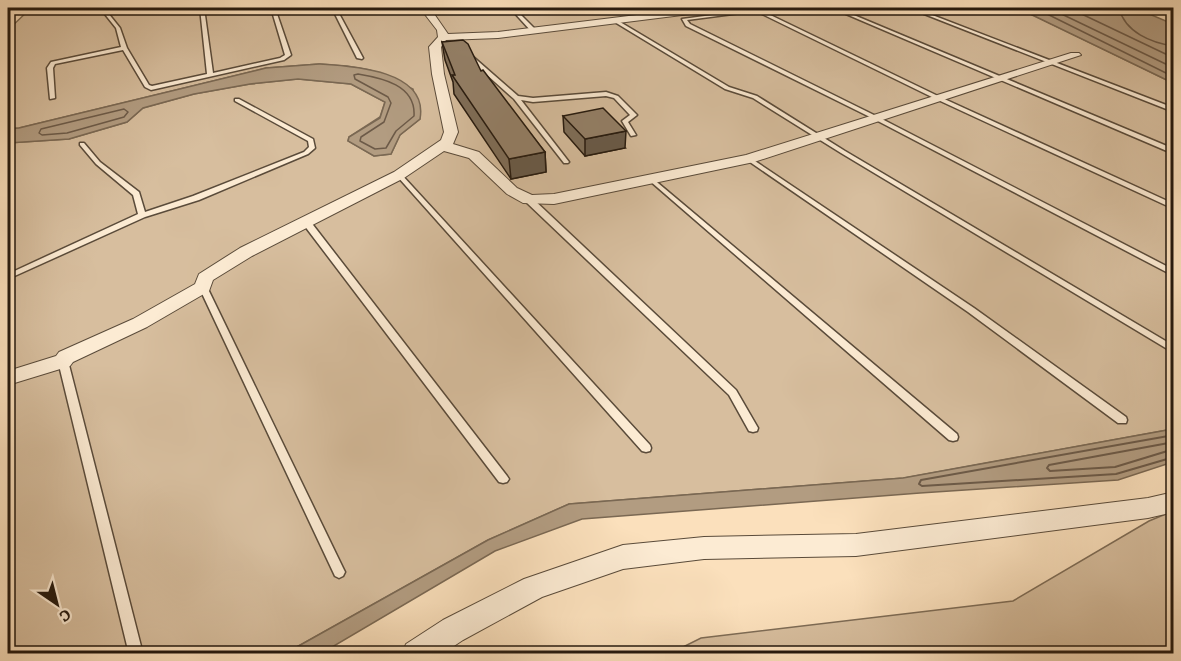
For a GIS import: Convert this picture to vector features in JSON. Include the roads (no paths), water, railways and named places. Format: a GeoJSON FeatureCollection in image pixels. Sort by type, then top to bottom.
{"type":"FeatureCollection","features":[{"type":"Feature","properties":{"kind":"street"},"geometry":{"type":"LineString","coordinates":[[425,8],[448,40]]}},
{"type":"Feature","properties":{"kind":"street"},"geometry":{"type":"LineString","coordinates":[[8,378],[63,361],[66,357],[140,323],[203,287],[204,278],[231,261],[399,175],[442,146],[451,132],[438,74],[435,47],[448,40],[615,20],[660,10],[714,8]]}},
{"type":"Feature","properties":{"kind":"street"},"geometry":{"type":"LineString","coordinates":[[442,146],[464,150],[474,155],[512,191],[529,200],[554,199],[749,159],[1075,55]]}},
{"type":"Feature","properties":{"kind":"street"},"geometry":{"type":"LineString","coordinates":[[416,654],[453,630],[534,588],[623,558],[704,548],[856,545],[1148,508],[1173,502]]}},
{"type":"Feature","properties":{"kind":"lane"},"geometry":{"type":"LineString","coordinates":[[102,8],[118,28],[124,48],[147,86],[166,86],[210,74],[275,61],[288,55],[273,8]]}},
{"type":"Feature","properties":{"kind":"lane"},"geometry":{"type":"LineString","coordinates":[[202,8],[210,74]]}},
{"type":"Feature","properties":{"kind":"lane"},"geometry":{"type":"LineString","coordinates":[[334,8],[360,58]]}},
{"type":"Feature","properties":{"kind":"lane"},"geometry":{"type":"LineString","coordinates":[[512,8],[533,30]]}},
{"type":"Feature","properties":{"kind":"lane"},"geometry":{"type":"LineString","coordinates":[[773,8],[684,19],[688,25],[876,118],[1173,274]]}},
{"type":"Feature","properties":{"kind":"lane"},"geometry":{"type":"LineString","coordinates":[[834,8],[1173,152]]}},
{"type":"Feature","properties":{"kind":"lane"},"geometry":{"type":"LineString","coordinates":[[911,8],[1173,110]]}},
{"type":"Feature","properties":{"kind":"lane"},"geometry":{"type":"LineString","coordinates":[[755,9],[938,98],[1173,207]]}},
{"type":"Feature","properties":{"kind":"lane"},"geometry":{"type":"LineString","coordinates":[[615,20],[727,88],[755,96],[1173,350]]}},
{"type":"Feature","properties":{"kind":"lane"},"geometry":{"type":"LineString","coordinates":[[52,98],[51,68],[53,63],[124,48]]}},
{"type":"Feature","properties":{"kind":"lane"},"geometry":{"type":"LineString","coordinates":[[462,50],[516,99],[566,162]]}},
{"type":"Feature","properties":{"kind":"lane"},"geometry":{"type":"LineString","coordinates":[[516,99],[533,100],[606,94],[616,98],[634,115],[626,121],[633,135]]}},
{"type":"Feature","properties":{"kind":"lane"},"geometry":{"type":"LineString","coordinates":[[8,265],[11,275],[142,215],[243,180],[306,153],[312,148],[311,140],[237,100]]}},
{"type":"Feature","properties":{"kind":"lane"},"geometry":{"type":"LineString","coordinates":[[82,144],[98,163],[136,194],[142,215]]}},
{"type":"Feature","properties":{"kind":"lane"},"geometry":{"type":"LineString","coordinates":[[749,159],[971,310],[1122,420]]}},
{"type":"Feature","properties":{"kind":"lane"},"geometry":{"type":"LineString","coordinates":[[399,175],[646,448]]}},
{"type":"Feature","properties":{"kind":"lane"},"geometry":{"type":"LineString","coordinates":[[652,180],[953,437]]}},
{"type":"Feature","properties":{"kind":"lane"},"geometry":{"type":"LineString","coordinates":[[529,200],[733,393],[753,428]]}},
{"type":"Feature","properties":{"kind":"lane"},"geometry":{"type":"LineString","coordinates":[[307,223],[503,479]]}},
{"type":"Feature","properties":{"kind":"lane"},"geometry":{"type":"LineString","coordinates":[[203,287],[339,572]]}},
{"type":"Feature","properties":{"kind":"lane"},"geometry":{"type":"LineString","coordinates":[[63,361],[136,654]]}},
{"type":"Feature","properties":{"kind":"water"},"geometry":{"type":"Polygon","coordinates":[[[1026,8],[1135,8],[1173,24],[1173,83],[1026,12],[1032,11],[1026,8]]]}},
{"type":"Feature","properties":{"kind":"water"},"geometry":{"type":"Polygon","coordinates":[[[319,64],[368,69],[401,81],[413,90],[420,103],[420,119],[400,135],[391,154],[374,156],[348,141],[349,137],[380,118],[385,102],[351,84],[298,79],[250,84],[194,94],[143,108],[127,122],[69,139],[8,143],[8,129],[266,68],[319,64]]]}},
{"type":"Feature","properties":{"kind":"water"},"geometry":{"type":"Polygon","coordinates":[[[1173,429],[1173,462],[1118,480],[582,519],[495,551],[322,653],[286,653],[488,540],[569,504],[903,478],[1173,429]]]}}]}
